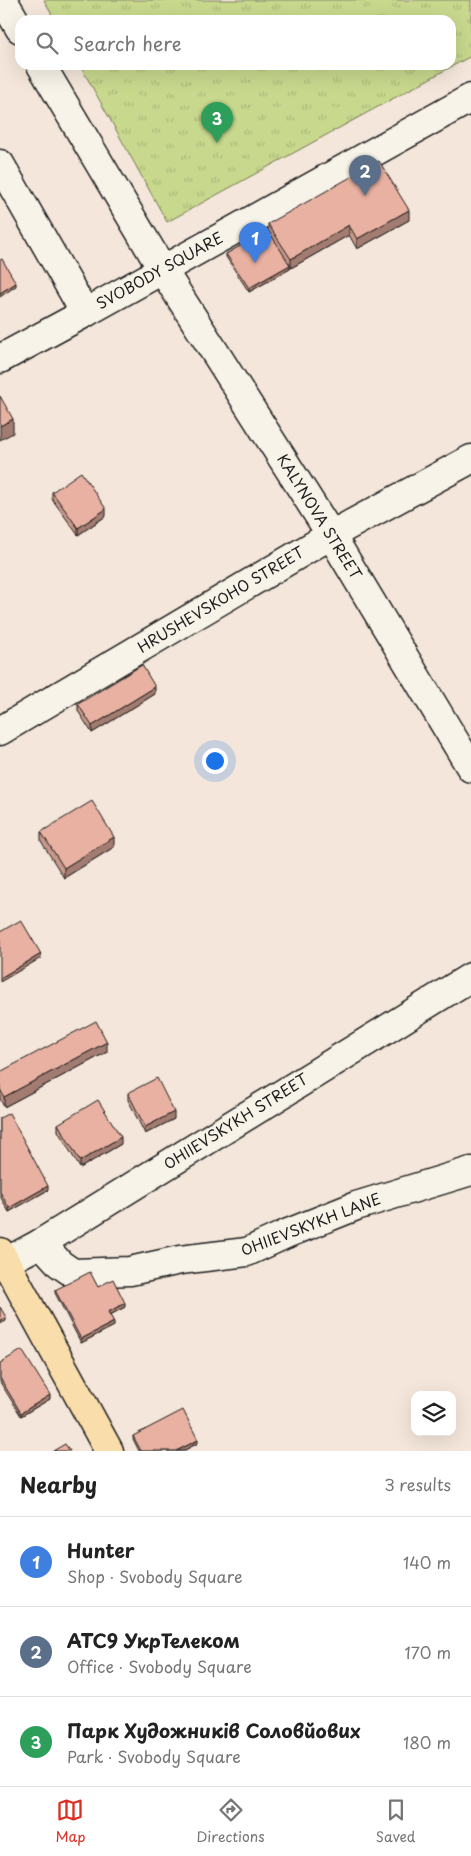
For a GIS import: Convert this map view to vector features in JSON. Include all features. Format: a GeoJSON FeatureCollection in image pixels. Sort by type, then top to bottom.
{"type":"FeatureCollection","features":[{"type":"Feature","properties":{"kind":"main road"},"geometry":{"type":"LineString","coordinates":[[2,1260],[109,1451]]}},
{"type":"Feature","properties":{"kind":"street"},"geometry":{"type":"LineString","coordinates":[[3,0],[15,20]]}},
{"type":"Feature","properties":{"kind":"street","name":"KALYNOVA STREET"},"geometry":{"type":"LineString","coordinates":[[44,70],[162,269],[331,535],[468,756]]}},
{"type":"Feature","properties":{"kind":"street","name":"SVOBODY SQUARE"},"geometry":{"type":"LineString","coordinates":[[0,359],[471,98]]}},
{"type":"Feature","properties":{"kind":"street","name":"SVOBODY SQUARE"},"geometry":{"type":"LineString","coordinates":[[0,164],[85,313]]}},
{"type":"Feature","properties":{"kind":"street","name":"HRUSHEVSKOHO STREET"},"geometry":{"type":"LineString","coordinates":[[0,731],[331,535],[471,459]]}},
{"type":"Feature","properties":{"kind":"street","name":"OHIIEVSKYKH STREET"},"geometry":{"type":"LineString","coordinates":[[2,1260],[40,1244],[471,977]]}},
{"type":"Feature","properties":{"kind":"street","name":"OHIIEVSKYKH LANE"},"geometry":{"type":"LineString","coordinates":[[40,1244],[60,1264],[73,1273],[130,1271],[180,1260],[247,1252],[356,1206],[471,1171]]}},
{"type":"Feature","properties":{"kind":"green space"},"geometry":{"type":"Polygon","coordinates":[[[44,0],[471,0],[471,56],[456,64],[456,15],[52,15],[44,0]]]}},
{"type":"Feature","properties":{"kind":"green space"},"geometry":{"type":"Polygon","coordinates":[[[83,70],[445,70],[167,222],[83,70]]]}},
{"type":"Feature","properties":{"kind":"building"},"geometry":{"type":"Polygon","coordinates":[[[379,161],[409,210],[357,239],[349,225],[291,259],[268,224],[379,161]]]}},
{"type":"Feature","properties":{"kind":"building"},"geometry":{"type":"Polygon","coordinates":[[[268,230],[290,265],[249,288],[226,254],[268,230]]]}},
{"type":"Feature","properties":{"kind":"building"},"geometry":{"type":"Polygon","coordinates":[[[2,259],[16,283],[0,293],[0,260],[2,259]]]}},
{"type":"Feature","properties":{"kind":"building"},"geometry":{"type":"Polygon","coordinates":[[[0,396],[13,419],[0,426],[0,396]]]}},
{"type":"Feature","properties":{"kind":"building"},"geometry":{"type":"Polygon","coordinates":[[[81,472],[106,509],[78,528],[52,492],[81,472]]]}},
{"type":"Feature","properties":{"kind":"building"},"geometry":{"type":"Polygon","coordinates":[[[142,665],[155,687],[92,726],[78,704],[142,665]]]}},
{"type":"Feature","properties":{"kind":"building"},"geometry":{"type":"Polygon","coordinates":[[[92,801],[114,837],[64,868],[41,832],[92,801]]]}},
{"type":"Feature","properties":{"kind":"building"},"geometry":{"type":"Polygon","coordinates":[[[21,920],[41,954],[0,978],[0,932],[21,920]]]}},
{"type":"Feature","properties":{"kind":"building"},"geometry":{"type":"Polygon","coordinates":[[[96,1021],[107,1042],[4,1097],[0,1089],[0,1072],[96,1021]]]}},
{"type":"Feature","properties":{"kind":"building"},"geometry":{"type":"Polygon","coordinates":[[[157,1078],[174,1112],[145,1127],[128,1093],[157,1078]]]}},
{"type":"Feature","properties":{"kind":"building"},"geometry":{"type":"Polygon","coordinates":[[[98,1100],[121,1137],[80,1161],[58,1124],[98,1100]]]}},
{"type":"Feature","properties":{"kind":"building"},"geometry":{"type":"Polygon","coordinates":[[[9,1113],[48,1186],[9,1208],[0,1192],[0,1118],[9,1113]]]}},
{"type":"Feature","properties":{"kind":"building"},"geometry":{"type":"Polygon","coordinates":[[[90,1272],[98,1287],[113,1279],[125,1303],[108,1312],[114,1322],[81,1339],[55,1290],[90,1272]]]}},
{"type":"Feature","properties":{"kind":"building"},"geometry":{"type":"Polygon","coordinates":[[[0,1307],[6,1317],[0,1321],[0,1307]]]}},
{"type":"Feature","properties":{"kind":"building"},"geometry":{"type":"Polygon","coordinates":[[[22,1350],[50,1395],[21,1413],[0,1378],[0,1363],[22,1350]]]}},
{"type":"Feature","properties":{"kind":"building"},"geometry":{"type":"Polygon","coordinates":[[[183,1410],[198,1440],[176,1451],[141,1451],[133,1436],[183,1410]]]}},
{"type":"Feature","properties":{"kind":"building"},"geometry":{"type":"Polygon","coordinates":[[[65,1444],[70,1451],[53,1451],[65,1444]]]}},
{"type":"Feature","properties":{"kind":"place","name":"Парк Художників Соловйових"},"geometry":{"type":"Point","coordinates":[217,143]}},
{"type":"Feature","properties":{"kind":"place","name":"АТС9 УкрТелеком"},"geometry":{"type":"Point","coordinates":[365,196]}},
{"type":"Feature","properties":{"kind":"place","name":"Hunter"},"geometry":{"type":"Point","coordinates":[255,263]}}]}
